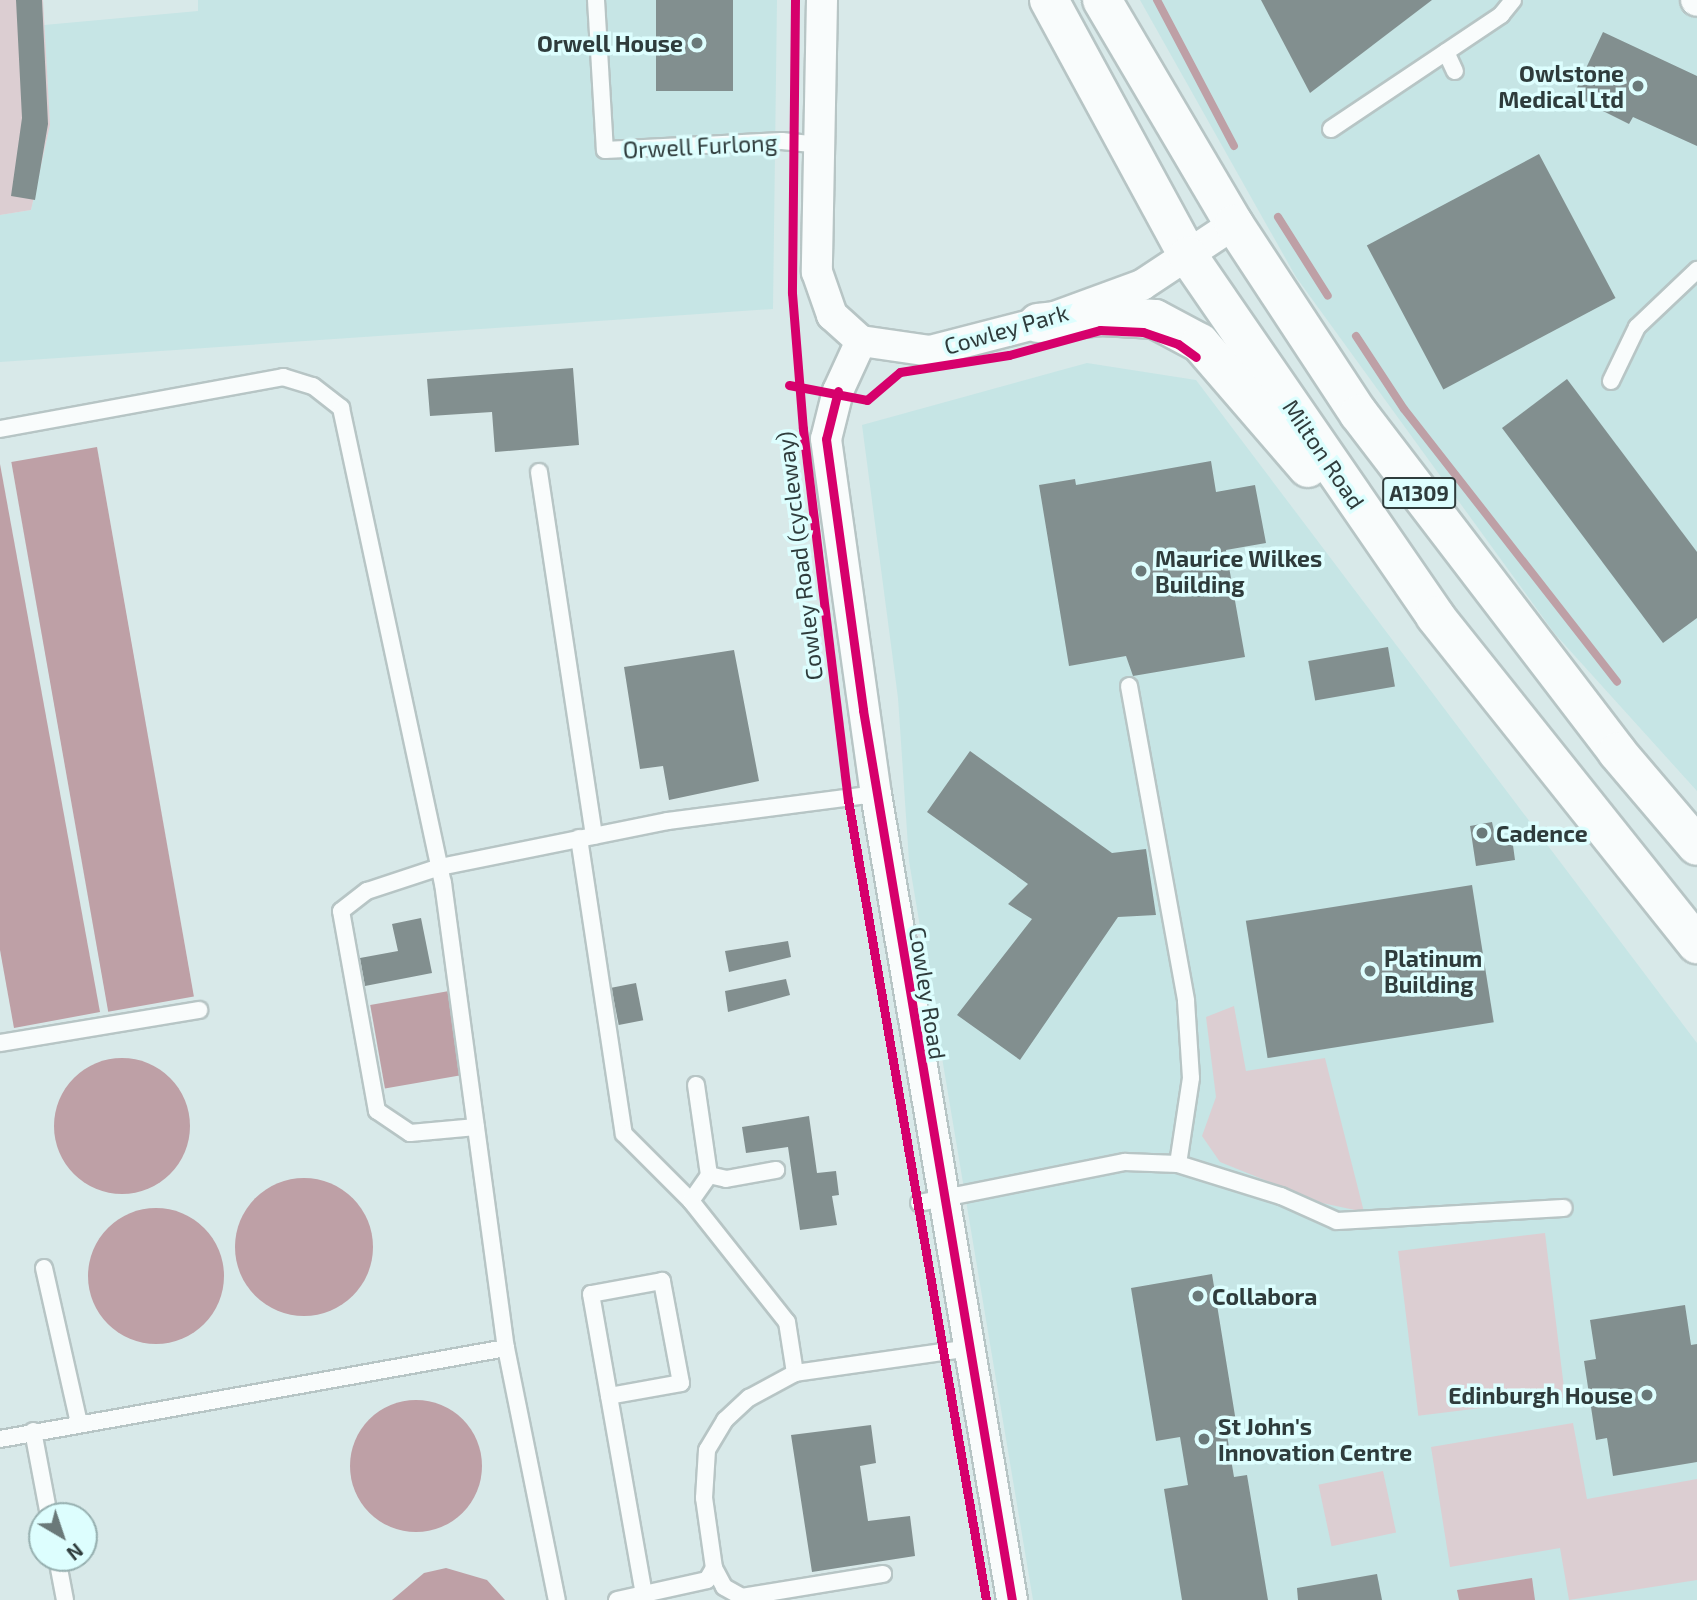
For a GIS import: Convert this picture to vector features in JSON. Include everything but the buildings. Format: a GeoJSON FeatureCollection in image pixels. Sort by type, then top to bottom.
{"type":"FeatureCollection","features":[{"type":"Feature","properties":{"kind":"main road","name":"Milton Road"},"geometry":{"type":"LineString","coordinates":[[1049,0],[1188,256],[1435,616],[1697,944]]}},
{"type":"Feature","properties":{"kind":"main road","name":"A1309"},"geometry":{"type":"LineString","coordinates":[[1102,0],[1234,224],[1359,414],[1617,752],[1697,846]]}},
{"type":"Feature","properties":{"kind":"main road","name":"A1309"},"geometry":{"type":"LineString","coordinates":[[1038,323],[1101,316],[1156,320],[1200,343],[1435,616]]}},
{"type":"Feature","properties":{"kind":"street"},"geometry":{"type":"LineString","coordinates":[[822,0],[817,272],[832,315],[861,341]]}},
{"type":"Feature","properties":{"kind":"street","name":"Cowley Park"},"geometry":{"type":"LineString","coordinates":[[861,341],[930,351],[1038,323],[1142,285],[1234,224]]}},
{"type":"Feature","properties":{"kind":"street","name":"Cowley Road"},"geometry":{"type":"LineString","coordinates":[[861,341],[838,391],[826,439],[931,1201],[971,1348],[1012,1600]]}},
{"type":"Feature","properties":{"kind":"lane","name":"Orwell Furlong"},"geometry":{"type":"LineString","coordinates":[[596,0],[605,150],[782,141],[819,145]]}},
{"type":"Feature","properties":{"kind":"lane"},"geometry":{"type":"LineString","coordinates":[[1331,129],[1446,52],[1513,0]]}},
{"type":"Feature","properties":{"kind":"lane"},"geometry":{"type":"LineString","coordinates":[[1446,52],[1455,71]]}},
{"type":"Feature","properties":{"kind":"lane"},"geometry":{"type":"LineString","coordinates":[[1611,381],[1637,327],[1697,270]]}},
{"type":"Feature","properties":{"kind":"lane"},"geometry":{"type":"LineString","coordinates":[[0,429],[283,377],[313,386],[341,408],[440,867],[506,1348],[557,1600]]}},
{"type":"Feature","properties":{"kind":"lane"},"geometry":{"type":"LineString","coordinates":[[540,472],[624,1134],[691,1201],[787,1322],[795,1373]]}},
{"type":"Feature","properties":{"kind":"lane"},"geometry":{"type":"LineString","coordinates":[[1129,687],[1186,1001],[1191,1078],[1178,1164]]}},
{"type":"Feature","properties":{"kind":"lane"},"geometry":{"type":"LineString","coordinates":[[476,1127],[410,1133],[377,1111],[341,911],[367,891],[440,867],[587,837],[876,794]]}},
{"type":"Feature","properties":{"kind":"lane"},"geometry":{"type":"LineString","coordinates":[[1,1040],[199,1010]]}},
{"type":"Feature","properties":{"kind":"lane"},"geometry":{"type":"LineString","coordinates":[[691,1201],[709,1175],[696,1085]]}},
{"type":"Feature","properties":{"kind":"lane"},"geometry":{"type":"LineString","coordinates":[[931,1201],[1125,1162],[1178,1164],[1281,1196],[1337,1221],[1564,1208]]}},
{"type":"Feature","properties":{"kind":"lane"},"geometry":{"type":"LineString","coordinates":[[709,1175],[726,1178],[776,1170]]}},
{"type":"Feature","properties":{"kind":"lane"},"geometry":{"type":"LineString","coordinates":[[44,1268],[79,1423]]}},
{"type":"Feature","properties":{"kind":"lane"},"geometry":{"type":"LineString","coordinates":[[609,1396],[681,1383],[662,1281],[591,1294],[609,1396],[645,1595]]}},
{"type":"Feature","properties":{"kind":"lane"},"geometry":{"type":"LineString","coordinates":[[0,1439],[506,1348]]}},
{"type":"Feature","properties":{"kind":"lane"},"geometry":{"type":"LineString","coordinates":[[883,1574],[742,1597],[724,1587],[714,1568],[704,1498],[707,1450],[725,1420],[749,1398],[795,1373],[971,1348]]}},
{"type":"Feature","properties":{"kind":"lane"},"geometry":{"type":"LineString","coordinates":[[33,1431],[46,1502]]}},
{"type":"Feature","properties":{"kind":"lane"},"geometry":{"type":"LineString","coordinates":[[617,1600],[691,1587],[707,1580],[714,1568]]}},
{"type":"Feature","properties":{"kind":"lane"},"geometry":{"type":"LineString","coordinates":[[60,1572],[65,1600]]}},
{"type":"Feature","properties":{"kind":"lane"},"geometry":{"type":"LineString","coordinates":[[825,1583],[828,1600]]}},
{"type":"Feature","properties":{"kind":"shaded area"},"geometry":{"type":"Polygon","coordinates":[[[0,0],[43,0],[50,125],[31,210],[0,215],[0,0]]]}},
{"type":"Feature","properties":{"kind":"shaded area"},"geometry":{"type":"Polygon","coordinates":[[[198,0],[777,0],[773,309],[0,362],[0,215],[31,210],[50,125],[44,25],[198,11],[198,0]]]}},
{"type":"Feature","properties":{"kind":"shaded area"},"geometry":{"type":"Polygon","coordinates":[[[1140,0],[1697,0],[1697,791],[1555,634],[1296,277],[1140,0]]]}},
{"type":"Feature","properties":{"kind":"shaded area"},"geometry":{"type":"Polygon","coordinates":[[[1087,363],[1196,380],[1697,1043],[1697,1600],[1033,1600],[909,861],[898,698],[862,425],[1087,363]]]}},
{"type":"Feature","properties":{"kind":"shaded area"},"geometry":{"type":"Polygon","coordinates":[[[97,447],[194,997],[108,1012],[11,462],[97,447]]]}},
{"type":"Feature","properties":{"kind":"shaded area"},"geometry":{"type":"Polygon","coordinates":[[[0,464],[100,1012],[14,1028],[0,950],[0,464]]]}},
{"type":"Feature","properties":{"kind":"shaded area"},"geometry":{"type":"Polygon","coordinates":[[[449,991],[464,1075],[385,1089],[370,1005],[449,991]]]}},
{"type":"Feature","properties":{"kind":"shaded area"},"geometry":{"type":"Polygon","coordinates":[[[1234,1006],[1246,1071],[1325,1058],[1364,1212],[1322,1203],[1220,1162],[1202,1136],[1216,1097],[1206,1017],[1234,1006]]]}},
{"type":"Feature","properties":{"kind":"shaded area"},"geometry":{"type":"Polygon","coordinates":[[[122,1058],[148,1063],[170,1078],[185,1100],[190,1126],[185,1152],[170,1174],[148,1189],[122,1194],[96,1189],[74,1174],[59,1152],[54,1126],[59,1100],[74,1078],[96,1063],[122,1058]]]}},
{"type":"Feature","properties":{"kind":"shaded area"},"geometry":{"type":"Polygon","coordinates":[[[304,1178],[330,1184],[352,1199],[367,1221],[373,1247],[367,1273],[352,1295],[330,1310],[304,1316],[278,1310],[256,1295],[241,1273],[235,1247],[241,1221],[256,1199],[278,1184],[304,1178]]]}},
{"type":"Feature","properties":{"kind":"shaded area"},"geometry":{"type":"Polygon","coordinates":[[[156,1208],[182,1213],[204,1228],[219,1250],[224,1276],[219,1302],[204,1324],[182,1339],[156,1344],[130,1339],[108,1324],[93,1302],[88,1276],[93,1250],[108,1228],[130,1213],[156,1208]]]}},
{"type":"Feature","properties":{"kind":"shaded area"},"geometry":{"type":"Polygon","coordinates":[[[1545,1233],[1565,1398],[1418,1416],[1398,1251],[1545,1233]]]}},
{"type":"Feature","properties":{"kind":"shaded area"},"geometry":{"type":"Polygon","coordinates":[[[416,1400],[441,1405],[463,1419],[477,1441],[482,1466],[477,1491],[463,1513],[441,1527],[416,1532],[391,1527],[369,1513],[355,1491],[350,1466],[355,1441],[369,1419],[391,1405],[416,1400]]]}},
{"type":"Feature","properties":{"kind":"shaded area"},"geometry":{"type":"Polygon","coordinates":[[[1573,1423],[1587,1499],[1697,1479],[1697,1580],[1569,1600],[1560,1548],[1450,1567],[1431,1447],[1573,1423]]]}},
{"type":"Feature","properties":{"kind":"shaded area"},"geometry":{"type":"Polygon","coordinates":[[[1383,1471],[1396,1533],[1332,1546],[1318,1485],[1383,1471]]]}},
{"type":"Feature","properties":{"kind":"shaded area"},"geometry":{"type":"Polygon","coordinates":[[[446,1568],[487,1580],[505,1600],[392,1600],[424,1573],[446,1568]]]}},
{"type":"Feature","properties":{"kind":"shaded area"},"geometry":{"type":"Polygon","coordinates":[[[1532,1578],[1535,1600],[1459,1600],[1457,1590],[1532,1578]]]}},
{"type":"Feature","properties":{"kind":"waterway"},"geometry":{"type":"LineString","coordinates":[[1157,0],[1234,146]]}},
{"type":"Feature","properties":{"kind":"waterway"},"geometry":{"type":"LineString","coordinates":[[1278,217],[1328,296]]}},
{"type":"Feature","properties":{"kind":"waterway"},"geometry":{"type":"LineString","coordinates":[[1356,336],[1404,409],[1617,682]]}},
{"type":"Feature","properties":{"kind":"cycle path","name":"Cowley Road (cycleway)"},"geometry":{"type":"LineString","coordinates":[[795,0],[792,293],[803,429],[848,800],[986,1600]]}},
{"type":"Feature","properties":{"kind":"cycle path"},"geometry":{"type":"LineString","coordinates":[[789,385],[867,400],[900,372],[1009,355],[1100,330],[1143,332],[1178,344],[1196,357]]}},
{"type":"Feature","properties":{"kind":"cycle path"},"geometry":{"type":"LineString","coordinates":[[838,391],[826,439],[863,710],[1012,1600]]}},
{"type":"Feature","properties":{"kind":"place","name":"Orwell House"},"geometry":{"type":"Point","coordinates":[697,43]}},
{"type":"Feature","properties":{"kind":"place","name":"Owlstone Medical Ltd"},"geometry":{"type":"Point","coordinates":[1638,86]}},
{"type":"Feature","properties":{"kind":"place","name":"Maurice Wilkes Building"},"geometry":{"type":"Point","coordinates":[1141,571]}},
{"type":"Feature","properties":{"kind":"place","name":"Cadence"},"geometry":{"type":"Point","coordinates":[1482,833]}},
{"type":"Feature","properties":{"kind":"place","name":"Platinum Building"},"geometry":{"type":"Point","coordinates":[1370,971]}},
{"type":"Feature","properties":{"kind":"place","name":"Collabora"},"geometry":{"type":"Point","coordinates":[1198,1296]}},
{"type":"Feature","properties":{"kind":"place","name":"Edinburgh House"},"geometry":{"type":"Point","coordinates":[1647,1395]}},
{"type":"Feature","properties":{"kind":"place","name":"St John's Innovation Centre"},"geometry":{"type":"Point","coordinates":[1204,1439]}}]}
